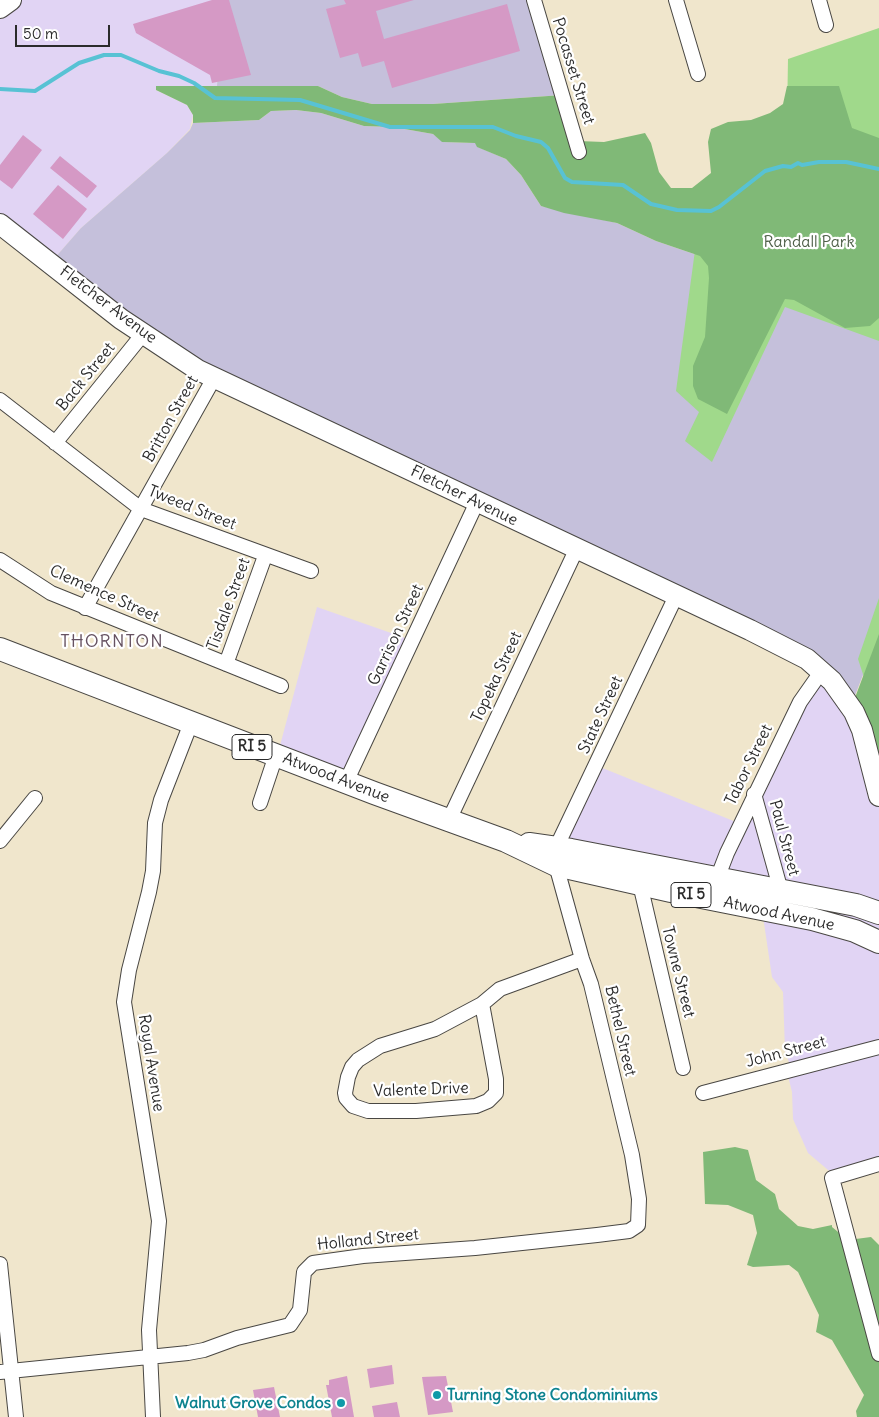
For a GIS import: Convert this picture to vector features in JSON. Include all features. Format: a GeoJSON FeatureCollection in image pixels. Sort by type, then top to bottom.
{"type":"FeatureCollection","features":[{"type":"Feature","properties":{"kind":"main road","name":"Atwood Avenue"},"geometry":{"type":"LineString","coordinates":[[0,649],[346,782],[506,841],[640,884],[812,919],[855,931],[879,942]]}},
{"type":"Feature","properties":{"kind":"main road","name":"Atwood Avenue"},"geometry":{"type":"LineString","coordinates":[[556,857],[717,879],[856,905],[879,913]]}},
{"type":"Feature","properties":{"kind":"main road"},"geometry":{"type":"LineString","coordinates":[[856,905],[879,898]]}},
{"type":"Feature","properties":{"kind":"street","name":"Pocasset Street"},"geometry":{"type":"LineString","coordinates":[[534,0],[579,152]]}},
{"type":"Feature","properties":{"kind":"street"},"geometry":{"type":"LineString","coordinates":[[676,0],[698,74]]}},
{"type":"Feature","properties":{"kind":"street"},"geometry":{"type":"LineString","coordinates":[[819,0],[826,25]]}},
{"type":"Feature","properties":{"kind":"street","name":"Fletcher Avenue"},"geometry":{"type":"LineString","coordinates":[[0,224],[143,334],[214,378],[764,636],[807,660],[822,672],[844,696],[857,718],[862,730],[879,796]]}},
{"type":"Feature","properties":{"kind":"street","name":"Back Street"},"geometry":{"type":"LineString","coordinates":[[56,443],[143,334]]}},
{"type":"Feature","properties":{"kind":"street","name":"Britton Street"},"geometry":{"type":"LineString","coordinates":[[85,608],[214,378]]}},
{"type":"Feature","properties":{"kind":"street","name":"Tweed Street"},"geometry":{"type":"LineString","coordinates":[[0,400],[141,509],[265,556],[311,570]]}},
{"type":"Feature","properties":{"kind":"street","name":"Garrison Street"},"geometry":{"type":"LineString","coordinates":[[346,782],[477,502]]}},
{"type":"Feature","properties":{"kind":"street","name":"Topeka Street"},"geometry":{"type":"LineString","coordinates":[[449,820],[577,548]]}},
{"type":"Feature","properties":{"kind":"street","name":"Tisdale Street"},"geometry":{"type":"LineString","coordinates":[[226,664],[265,556]]}},
{"type":"Feature","properties":{"kind":"street","name":"Clemence Street"},"geometry":{"type":"LineString","coordinates":[[0,560],[51,593],[281,686]]}},
{"type":"Feature","properties":{"kind":"street","name":"State Street"},"geometry":{"type":"LineString","coordinates":[[556,857],[676,596]]}},
{"type":"Feature","properties":{"kind":"street","name":"Tabor Street"},"geometry":{"type":"LineString","coordinates":[[717,879],[754,794],[800,702],[822,672]]}},
{"type":"Feature","properties":{"kind":"street","name":"Royal Avenue"},"geometry":{"type":"LineString","coordinates":[[153,1417],[150,1312],[159,1221],[124,1002],[129,970],[150,885],[155,823],[161,800],[191,723]]}},
{"type":"Feature","properties":{"kind":"street"},"geometry":{"type":"LineString","coordinates":[[260,803],[276,754]]}},
{"type":"Feature","properties":{"kind":"street","name":"Paul Street"},"geometry":{"type":"LineString","coordinates":[[754,794],[781,892]]}},
{"type":"Feature","properties":{"kind":"street"},"geometry":{"type":"LineString","coordinates":[[0,841],[36,798]]}},
{"type":"Feature","properties":{"kind":"street","name":"Bethel Street"},"geometry":{"type":"LineString","coordinates":[[556,857],[582,959],[591,984],[632,1154],[639,1199],[638,1225]]}},
{"type":"Feature","properties":{"kind":"street","name":"Towne Street"},"geometry":{"type":"LineString","coordinates":[[640,884],[684,1068]]}},
{"type":"Feature","properties":{"kind":"street","name":"Valente Drive"},"geometry":{"type":"LineString","coordinates":[[482,1004],[496,1079],[496,1093],[488,1101],[476,1106],[416,1111],[368,1111],[353,1106],[346,1098],[348,1077],[358,1060],[380,1046],[435,1029],[482,1004],[500,989],[582,959]]}},
{"type":"Feature","properties":{"kind":"street","name":"John Street"},"geometry":{"type":"LineString","coordinates":[[703,1093],[879,1047]]}},
{"type":"Feature","properties":{"kind":"street"},"geometry":{"type":"LineString","coordinates":[[879,1164],[832,1178],[879,1354]]}},
{"type":"Feature","properties":{"kind":"street","name":"Holland Street"},"geometry":{"type":"LineString","coordinates":[[6,1372],[204,1350],[237,1338],[290,1325],[300,1310],[304,1272],[313,1263],[363,1256],[475,1248],[597,1235],[629,1231],[638,1225]]}},
{"type":"Feature","properties":{"kind":"street"},"geometry":{"type":"LineString","coordinates":[[0,1264],[6,1372],[16,1417]]}},
{"type":"Feature","properties":{"kind":"shaded area"},"geometry":{"type":"Polygon","coordinates":[[[0,0],[223,0],[217,86],[156,86],[156,90],[187,105],[193,115],[190,129],[167,153],[81,228],[53,260],[0,222],[0,0]]]}},
{"type":"Feature","properties":{"kind":"shaded area"},"geometry":{"type":"Polygon","coordinates":[[[223,0],[535,0],[563,95],[433,104],[372,104],[342,97],[318,86],[217,86],[223,0]]]}},
{"type":"Feature","properties":{"kind":"shaded area"},"geometry":{"type":"Polygon","coordinates":[[[296,110],[321,113],[364,126],[393,127],[433,134],[443,142],[476,143],[478,147],[506,159],[521,175],[541,206],[617,223],[656,241],[700,256],[785,299],[879,318],[879,634],[852,703],[826,674],[199,369],[53,260],[81,228],[167,153],[190,130],[193,123],[259,120],[271,111],[296,110]]]}},
{"type":"Feature","properties":{"kind":"shaded area"},"geometry":{"type":"Polygon","coordinates":[[[317,607],[411,640],[347,781],[278,753],[317,607]]]}},
{"type":"Feature","properties":{"kind":"shaded area"},"geometry":{"type":"Polygon","coordinates":[[[826,674],[879,790],[879,1164],[834,1175],[808,1153],[793,1119],[792,1092],[788,1076],[792,1071],[785,1051],[783,992],[772,977],[761,903],[559,841],[600,767],[736,822],[801,698],[826,674]]]}},
{"type":"Feature","properties":{"kind":"green space","name":"Randall Park"},"geometry":{"type":"Polygon","coordinates":[[[879,28],[879,341],[785,307],[712,462],[685,441],[699,412],[676,391],[698,228],[786,177],[788,59],[879,28]]]}},
{"type":"Feature","properties":{"kind":"green space"},"geometry":{"type":"Polygon","coordinates":[[[156,86],[318,86],[342,97],[372,104],[433,104],[563,95],[578,141],[604,142],[645,133],[651,143],[659,172],[671,188],[692,188],[711,173],[708,142],[711,129],[728,122],[751,120],[770,113],[783,104],[787,86],[839,86],[852,128],[879,138],[879,318],[870,326],[845,328],[794,300],[785,299],[727,414],[698,399],[693,386],[693,366],[705,337],[709,278],[708,266],[700,256],[656,241],[617,223],[564,213],[541,206],[521,175],[506,159],[477,147],[475,143],[442,142],[433,134],[393,127],[364,126],[321,113],[296,110],[271,111],[259,120],[193,123],[193,115],[187,105],[156,90],[156,86]]]}},
{"type":"Feature","properties":{"kind":"green space"},"geometry":{"type":"Polygon","coordinates":[[[879,598],[879,723],[858,659],[879,598]]]}},
{"type":"Feature","properties":{"kind":"green space"},"geometry":{"type":"Polygon","coordinates":[[[879,634],[879,790],[853,703],[879,634]]]}},
{"type":"Feature","properties":{"kind":"green space"},"geometry":{"type":"Polygon","coordinates":[[[735,1147],[748,1150],[756,1180],[775,1194],[779,1209],[798,1226],[813,1229],[832,1225],[848,1240],[871,1237],[879,1245],[879,1325],[877,1326],[879,1343],[879,1417],[857,1417],[856,1411],[864,1395],[832,1340],[816,1332],[819,1315],[798,1272],[789,1265],[753,1267],[747,1265],[757,1233],[753,1215],[728,1205],[705,1204],[703,1152],[735,1147]]]}},
{"type":"Feature","properties":{"kind":"building"},"geometry":{"type":"Polygon","coordinates":[[[212,0],[229,0],[251,75],[212,83],[210,75],[136,33],[133,24],[212,0]]]}},
{"type":"Feature","properties":{"kind":"building"},"geometry":{"type":"Polygon","coordinates":[[[344,0],[414,0],[376,11],[384,39],[507,4],[520,51],[392,88],[384,61],[362,67],[358,53],[340,58],[326,9],[346,4],[344,0]]]}},
{"type":"Feature","properties":{"kind":"building"},"geometry":{"type":"Polygon","coordinates":[[[23,135],[42,150],[12,189],[0,180],[0,165],[23,135]]]}},
{"type":"Feature","properties":{"kind":"building"},"geometry":{"type":"Polygon","coordinates":[[[60,156],[97,186],[87,198],[50,168],[60,156]]]}},
{"type":"Feature","properties":{"kind":"building"},"geometry":{"type":"Polygon","coordinates":[[[58,185],[87,209],[63,239],[33,214],[58,185]]]}},
{"type":"Feature","properties":{"kind":"building"},"geometry":{"type":"Polygon","coordinates":[[[392,1365],[394,1384],[370,1388],[367,1369],[392,1365]]]}},
{"type":"Feature","properties":{"kind":"building","name":"Walnut Grove Condos"},"geometry":{"type":"Polygon","coordinates":[[[347,1376],[354,1417],[332,1417],[326,1385],[329,1385],[329,1380],[347,1376]]]}},
{"type":"Feature","properties":{"kind":"building","name":"Turning Stone Condominiums"},"geometry":{"type":"Polygon","coordinates":[[[446,1376],[453,1412],[428,1415],[422,1377],[446,1376]]]}},
{"type":"Feature","properties":{"kind":"building","name":"Walnut Grove Condos"},"geometry":{"type":"Polygon","coordinates":[[[274,1387],[280,1417],[258,1417],[253,1390],[274,1387]]]}},
{"type":"Feature","properties":{"kind":"building"},"geometry":{"type":"Polygon","coordinates":[[[397,1402],[400,1417],[374,1417],[372,1406],[397,1402]]]}},
{"type":"Feature","properties":{"kind":"waterway"},"geometry":{"type":"LineString","coordinates":[[0,89],[35,91],[79,63],[104,55],[121,55],[159,71],[179,76],[194,83],[215,98],[300,100],[390,127],[493,127],[516,136],[541,142],[548,148],[565,178],[572,182],[623,185],[651,204],[677,210],[711,211],[719,207],[765,171],[783,166],[791,167],[798,163],[802,165],[819,162],[846,162],[879,169]]}},
{"type":"Feature","properties":{"kind":"place","name":"Turning Stone Condominiums"},"geometry":{"type":"Point","coordinates":[437,1395]}},
{"type":"Feature","properties":{"kind":"place","name":"Walnut Grove Condos"},"geometry":{"type":"Point","coordinates":[341,1403]}},
{"type":"Feature","properties":{"kind":"district","name":"THORNTON"},"geometry":{"type":"Point","coordinates":[112,642]}}]}
